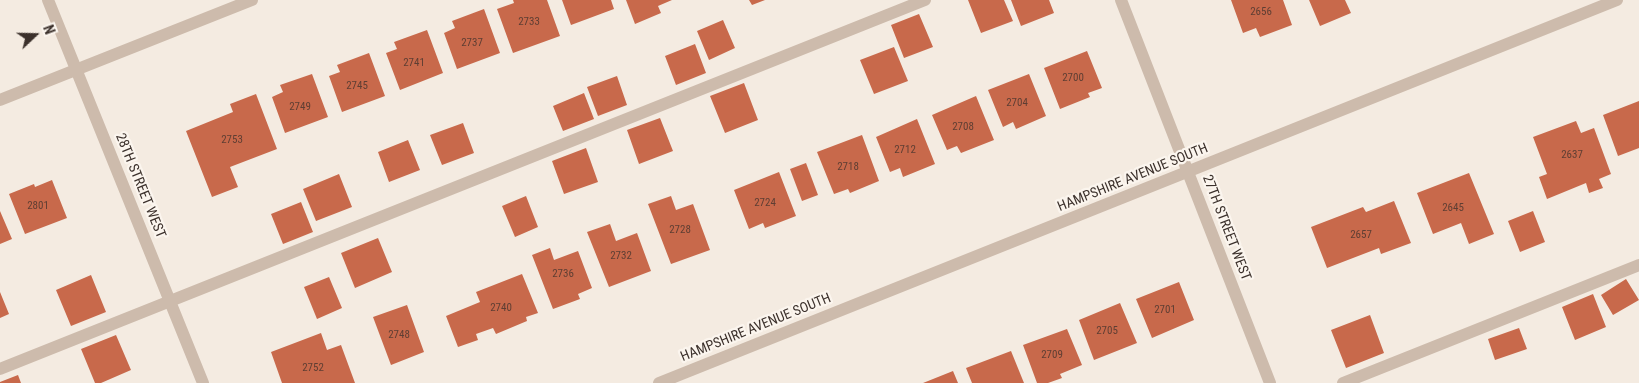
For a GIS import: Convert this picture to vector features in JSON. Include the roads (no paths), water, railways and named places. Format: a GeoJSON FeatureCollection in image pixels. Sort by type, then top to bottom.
{"type":"FeatureCollection","features":[{"type":"Feature","properties":{"kind":"street","name":"28TH STREET WEST"},"geometry":{"type":"LineString","coordinates":[[48,0],[203,383]]}},
{"type":"Feature","properties":{"kind":"street"},"geometry":{"type":"LineString","coordinates":[[0,100],[252,0]]}},
{"type":"Feature","properties":{"kind":"street"},"geometry":{"type":"LineString","coordinates":[[0,369],[926,0]]}},
{"type":"Feature","properties":{"kind":"street","name":"27TH STREET WEST"},"geometry":{"type":"LineString","coordinates":[[1121,0],[1270,383]]}},
{"type":"Feature","properties":{"kind":"street","name":"HAMPSHIRE AVENUE SOUTH"},"geometry":{"type":"LineString","coordinates":[[659,383],[1618,0]]}},
{"type":"Feature","properties":{"kind":"street"},"geometry":{"type":"LineString","coordinates":[[1342,383],[1639,265]]}}]}
